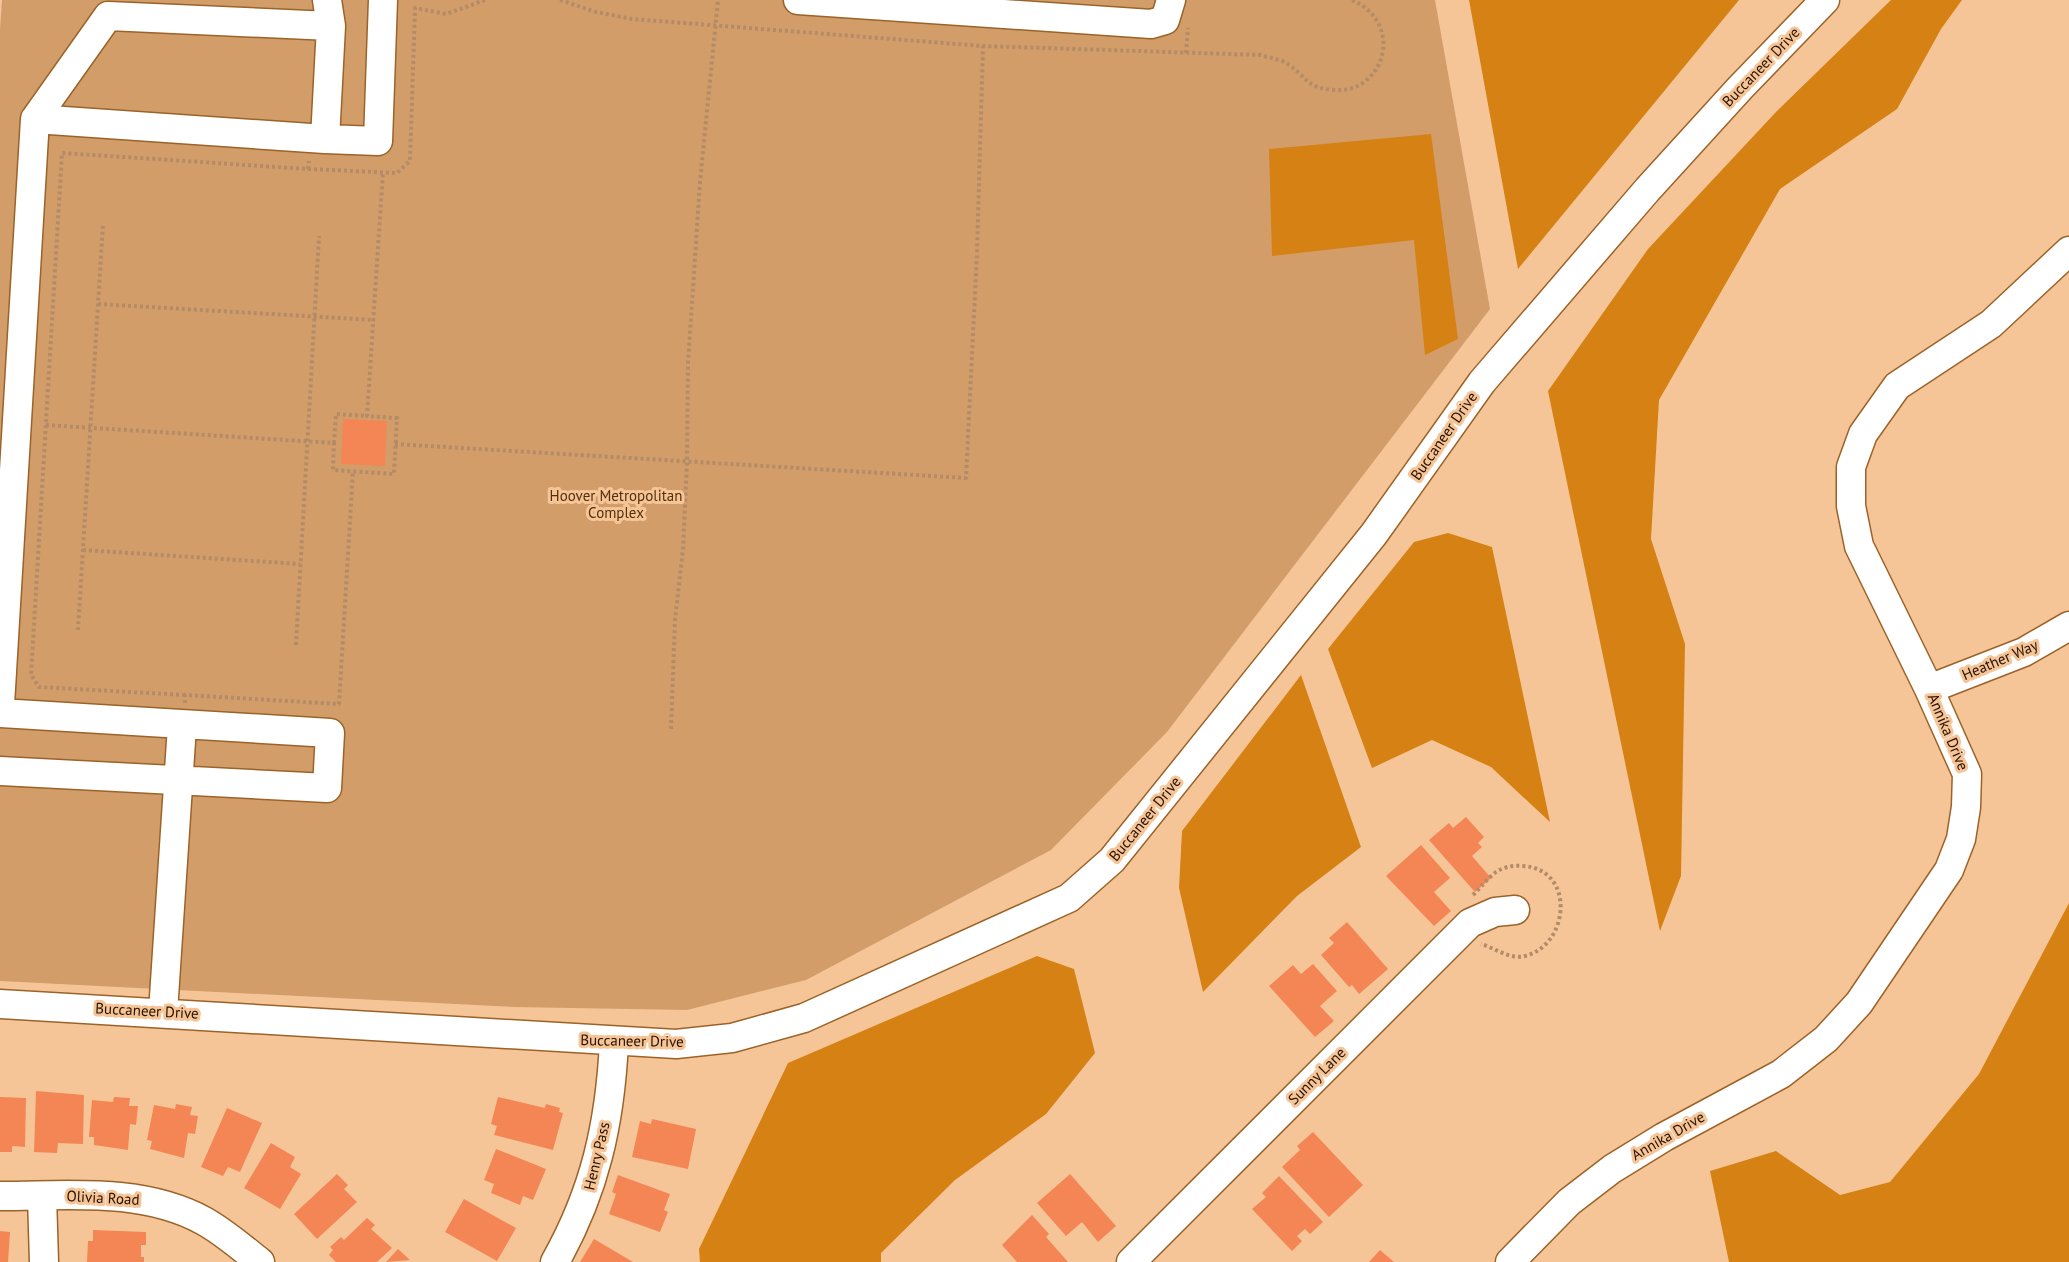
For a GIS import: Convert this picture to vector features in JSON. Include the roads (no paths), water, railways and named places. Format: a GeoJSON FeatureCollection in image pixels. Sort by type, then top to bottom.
{"type":"FeatureCollection","features":[{"type":"Feature","properties":{"kind":"street"},"geometry":{"type":"LineString","coordinates":[[35,119],[378,141],[383,0]]}},
{"type":"Feature","properties":{"kind":"street"},"geometry":{"type":"LineString","coordinates":[[798,0],[1152,24],[1165,20],[1171,0]]}},
{"type":"Feature","properties":{"kind":"street","name":"Buccaneer Drive"},"geometry":{"type":"LineString","coordinates":[[0,1004],[676,1044],[732,1038],[804,1018],[1069,898],[1112,860],[1322,600],[1374,534],[1482,382],[1648,189],[1740,88],[1826,0]]}},
{"type":"Feature","properties":{"kind":"street"},"geometry":{"type":"LineString","coordinates":[[0,705],[35,119],[108,16],[329,13],[318,138]]}},
{"type":"Feature","properties":{"kind":"street","name":"Annika Drive"},"geometry":{"type":"LineString","coordinates":[[1510,1262],[1569,1202],[1612,1169],[1781,1074],[1826,1039],[1859,1003],[1948,870],[1961,839],[1966,807],[1966,774],[1929,689],[1858,546],[1851,506],[1851,467],[1863,434],[1897,386],[1991,324],[2069,251]]}},
{"type":"Feature","properties":{"kind":"street","name":"Heather Way"},"geometry":{"type":"LineString","coordinates":[[1929,689],[2024,652],[2069,627]]}},
{"type":"Feature","properties":{"kind":"street"},"geometry":{"type":"LineString","coordinates":[[0,713],[182,726],[330,733],[327,788],[0,771]]}},
{"type":"Feature","properties":{"kind":"street"},"geometry":{"type":"LineString","coordinates":[[163,1012],[182,726]]}},
{"type":"Feature","properties":{"kind":"street","name":"Sunny Lane"},"geometry":{"type":"LineString","coordinates":[[1131,1262],[1470,922],[1488,914],[1515,910]]}},
{"type":"Feature","properties":{"kind":"street","name":"Henry Pass"},"geometry":{"type":"LineString","coordinates":[[555,1262],[573,1231],[589,1193],[605,1130],[614,1042]]}},
{"type":"Feature","properties":{"kind":"street","name":"Olivia Road"},"geometry":{"type":"LineString","coordinates":[[0,1196],[94,1195],[155,1201],[204,1221],[260,1262]]}},
{"type":"Feature","properties":{"kind":"street"},"geometry":{"type":"LineString","coordinates":[[42,1196],[44,1262]]}},
{"type":"Feature","properties":{"kind":"park label","name":"Hoover Metropolitan Complex"},"geometry":{"type":"Point","coordinates":[616,504]}}]}
